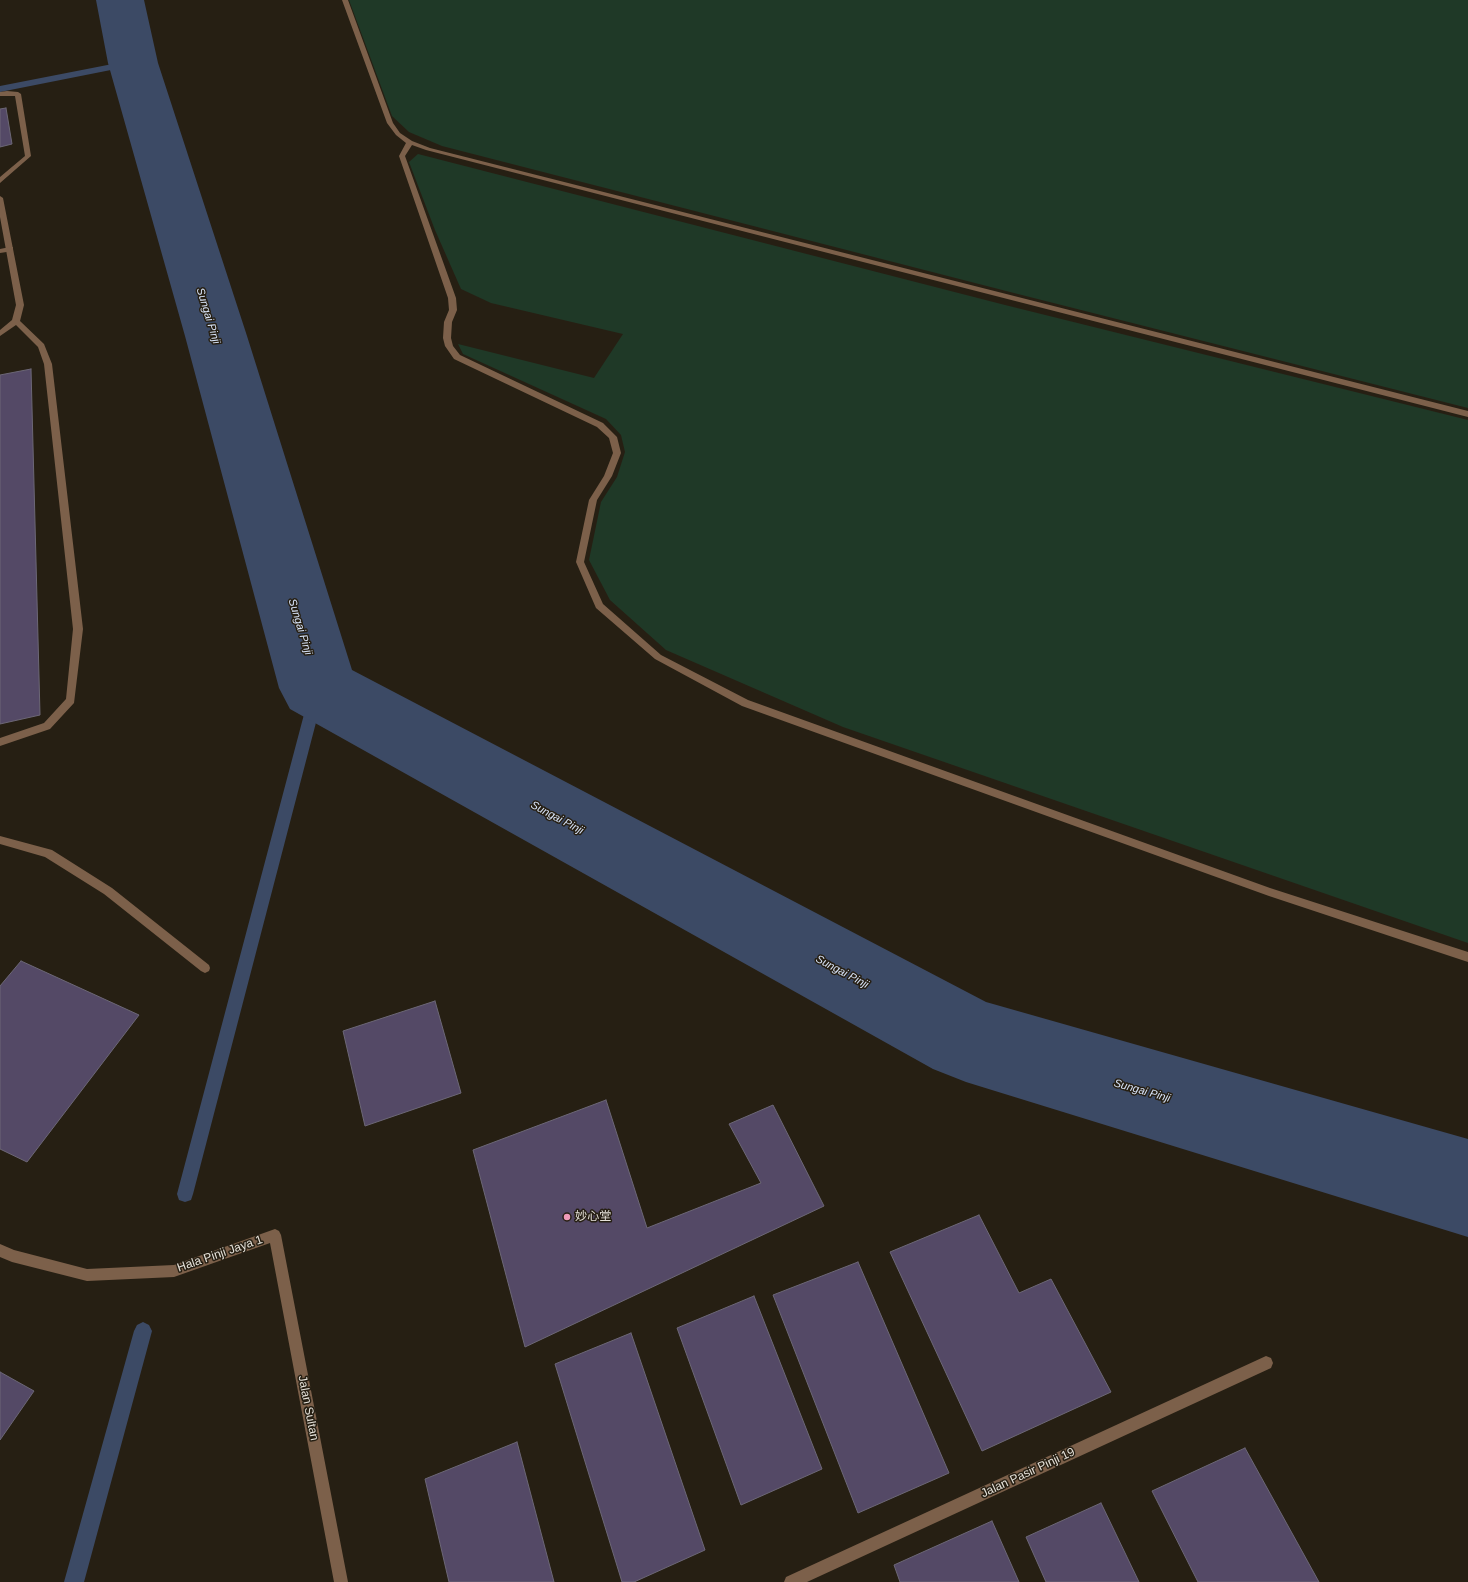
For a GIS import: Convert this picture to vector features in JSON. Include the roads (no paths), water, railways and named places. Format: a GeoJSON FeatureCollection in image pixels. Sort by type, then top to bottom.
{"type":"FeatureCollection","features":[{"type":"Feature","properties":{"kind":"street"},"geometry":{"type":"LineString","coordinates":[[345,0],[390,122],[398,134],[410,142],[428,149],[1468,414]]}},
{"type":"Feature","properties":{"kind":"street"},"geometry":{"type":"LineString","coordinates":[[0,94],[18,94],[28,156],[0,181]]}},
{"type":"Feature","properties":{"kind":"street"},"geometry":{"type":"LineString","coordinates":[[410,142],[402,156],[452,298],[453,310],[448,322],[449,346],[458,357],[600,425],[613,437],[617,453],[608,476],[594,500],[580,562],[600,606],[658,657],[745,703],[1269,892],[1468,957]]}},
{"type":"Feature","properties":{"kind":"street"},"geometry":{"type":"LineString","coordinates":[[0,198],[20,305],[16,321],[0,334]]}},
{"type":"Feature","properties":{"kind":"street"},"geometry":{"type":"LineString","coordinates":[[0,251],[10,249]]}},
{"type":"Feature","properties":{"kind":"street"},"geometry":{"type":"LineString","coordinates":[[0,742],[47,726],[71,700],[78,628],[48,364],[41,346],[16,321]]}},
{"type":"Feature","properties":{"kind":"street"},"geometry":{"type":"LineString","coordinates":[[0,840],[48,853],[108,891],[205,968]]}},
{"type":"Feature","properties":{"kind":"street","name":"Hala Pinji Jaya 1"},"geometry":{"type":"LineString","coordinates":[[0,1250],[12,1256],[86,1275],[174,1271],[275,1235]]}},
{"type":"Feature","properties":{"kind":"street","name":"Jalan Sultan"},"geometry":{"type":"LineString","coordinates":[[275,1235],[341,1582]]}},
{"type":"Feature","properties":{"kind":"street","name":"Jalan Pasir Pinji 19"},"geometry":{"type":"LineString","coordinates":[[791,1582],[1266,1364]]}},
{"type":"Feature","properties":{"kind":"waterway","name":"Sungai Pinji"},"geometry":{"type":"LineString","coordinates":[[120,0],[133,63],[216,336],[318,688],[966,1039],[1468,1188]]}},
{"type":"Feature","properties":{"kind":"waterway"},"geometry":{"type":"LineString","coordinates":[[0,89],[133,63]]}},
{"type":"Feature","properties":{"kind":"waterway"},"geometry":{"type":"LineString","coordinates":[[185,1194],[318,688]]}},
{"type":"Feature","properties":{"kind":"waterway"},"geometry":{"type":"LineString","coordinates":[[74,1582],[143,1331]]}},
{"type":"Feature","properties":{"kind":"place","name":"妙心堂"},"geometry":{"type":"Point","coordinates":[567,1217]}}]}
